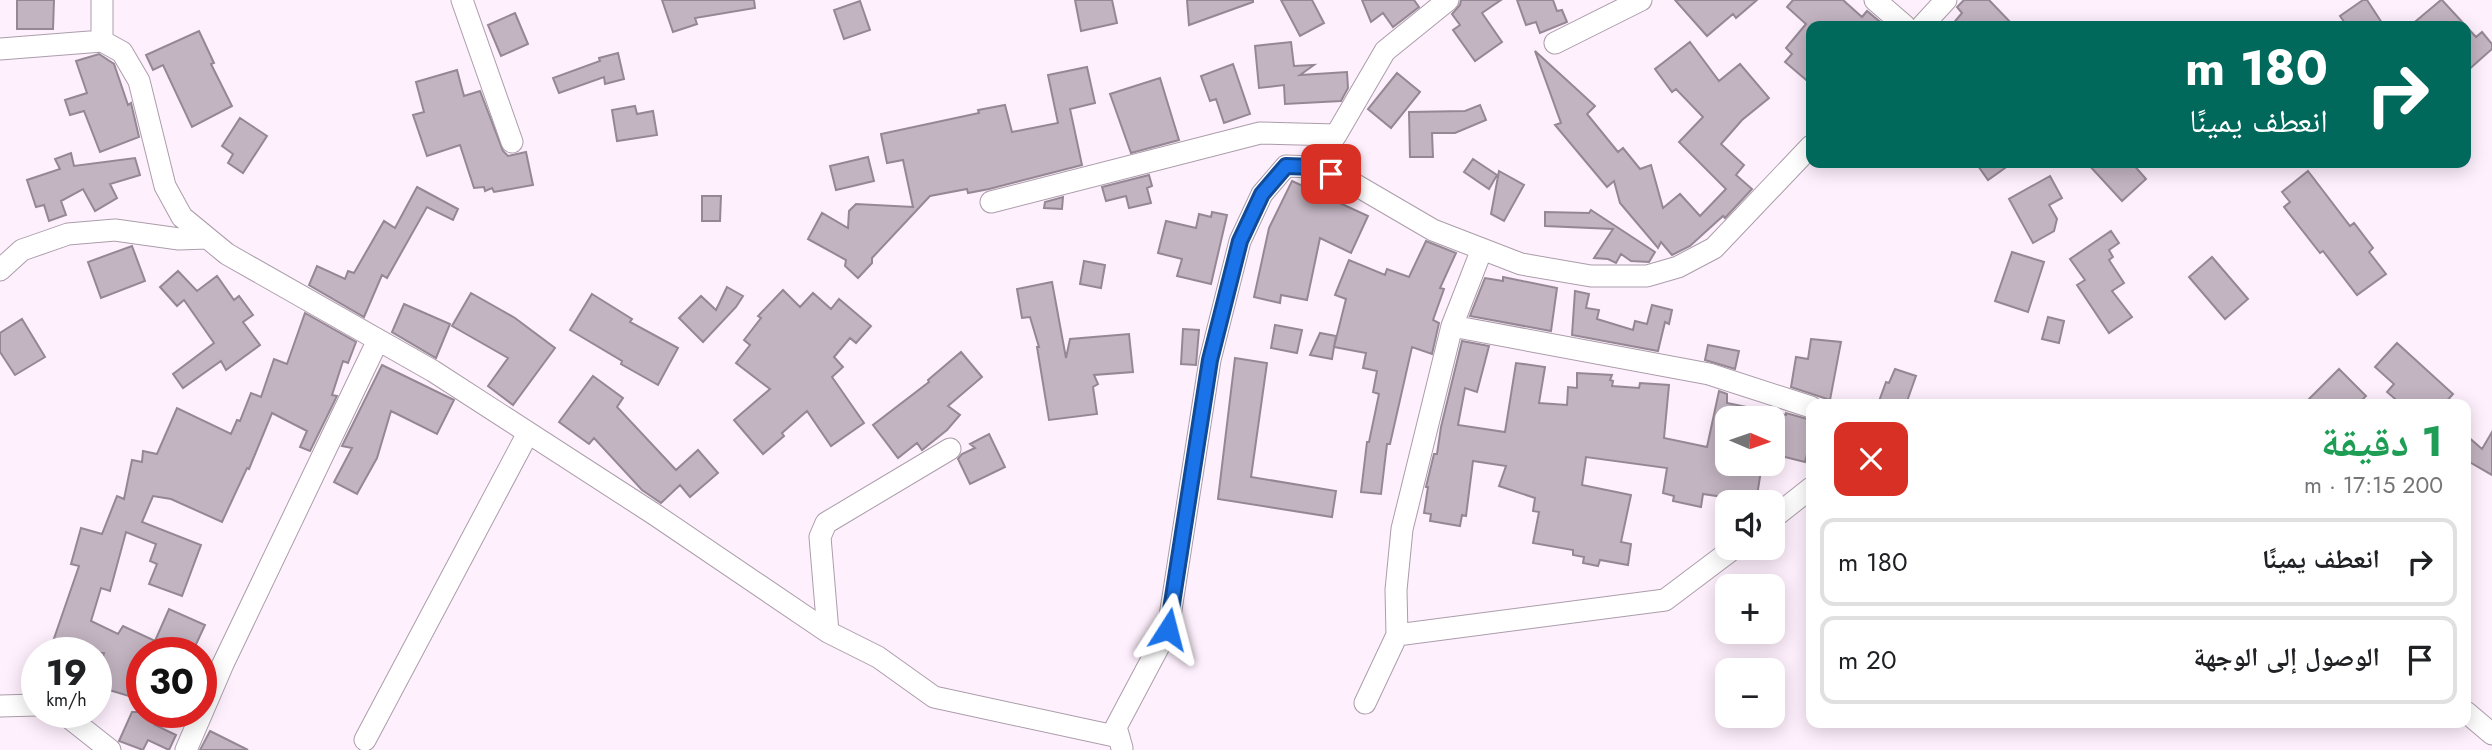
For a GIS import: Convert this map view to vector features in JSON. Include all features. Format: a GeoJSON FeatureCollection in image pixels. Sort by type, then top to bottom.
{"type":"FeatureCollection","features":[{"type":"Feature","properties":{"kind":"street"},"geometry":{"type":"LineString","coordinates":[[102,0],[102,41]]}},
{"type":"Feature","properties":{"kind":"street"},"geometry":{"type":"LineString","coordinates":[[462,0],[512,142]]}},
{"type":"Feature","properties":{"kind":"street"},"geometry":{"type":"LineString","coordinates":[[1314,167],[1385,51],[1448,0]]}},
{"type":"Feature","properties":{"kind":"street"},"geometry":{"type":"LineString","coordinates":[[1555,43],[1641,0]]}},
{"type":"Feature","properties":{"kind":"street"},"geometry":{"type":"LineString","coordinates":[[1875,0],[1899,21]]}},
{"type":"Feature","properties":{"kind":"street"},"geometry":{"type":"LineString","coordinates":[[1927,21],[1946,0]]}},
{"type":"Feature","properties":{"kind":"street"},"geometry":{"type":"LineString","coordinates":[[0,49],[102,41],[122,52],[139,80],[165,186],[182,217],[227,254],[433,371],[654,514],[828,632],[877,657],[934,697],[1121,744]]}},
{"type":"Feature","properties":{"kind":"street"},"geometry":{"type":"LineString","coordinates":[[991,202],[1260,133],[1336,135]]}},
{"type":"Feature","properties":{"kind":"street"},"geometry":{"type":"LineString","coordinates":[[1121,744],[1116,727],[1168,629],[1210,360],[1240,241],[1262,194],[1286,166],[1314,167],[1349,181],[1433,230],[1521,264],[1591,276],[1647,276],[1678,267],[1714,248],[1806,151]]}},
{"type":"Feature","properties":{"kind":"street"},"geometry":{"type":"LineString","coordinates":[[0,270],[22,250],[68,234],[115,230],[179,239],[207,238]]}},
{"type":"Feature","properties":{"kind":"street"},"geometry":{"type":"LineString","coordinates":[[1365,704],[1397,635],[1396,590],[1402,529],[1452,326],[1482,249]]}},
{"type":"Feature","properties":{"kind":"street"},"geometry":{"type":"LineString","coordinates":[[1452,326],[1709,374],[1806,405]]}},
{"type":"Feature","properties":{"kind":"street"},"geometry":{"type":"LineString","coordinates":[[186,750],[223,664],[379,340]]}},
{"type":"Feature","properties":{"kind":"street"},"geometry":{"type":"LineString","coordinates":[[365,740],[528,432]]}},
{"type":"Feature","properties":{"kind":"street"},"geometry":{"type":"LineString","coordinates":[[828,632],[820,537],[826,523],[950,449]]}},
{"type":"Feature","properties":{"kind":"street"},"geometry":{"type":"LineString","coordinates":[[1785,509],[1806,492]]}},
{"type":"Feature","properties":{"kind":"street"},"geometry":{"type":"LineString","coordinates":[[1397,635],[1665,600],[1718,560]]}},
{"type":"Feature","properties":{"kind":"street"},"geometry":{"type":"LineString","coordinates":[[0,706],[21,705]]}},
{"type":"Feature","properties":{"kind":"street"},"geometry":{"type":"LineString","coordinates":[[2471,716],[2492,734]]}},
{"type":"Feature","properties":{"kind":"street"},"geometry":{"type":"LineString","coordinates":[[82,728],[110,750]]}},
{"type":"Feature","properties":{"kind":"building"},"geometry":{"type":"Polygon","coordinates":[[[17,0],[54,0],[53,29],[17,29],[17,0]]]}},
{"type":"Feature","properties":{"kind":"building"},"geometry":{"type":"Polygon","coordinates":[[[662,0],[754,0],[755,8],[695,18],[697,24],[673,32],[662,0]]]}},
{"type":"Feature","properties":{"kind":"building"},"geometry":{"type":"Polygon","coordinates":[[[1075,0],[1112,0],[1117,23],[1081,31],[1075,0]]]}},
{"type":"Feature","properties":{"kind":"building"},"geometry":{"type":"Polygon","coordinates":[[[1187,0],[1253,0],[1253,2],[1189,25],[1187,0]]]}},
{"type":"Feature","properties":{"kind":"building"},"geometry":{"type":"Polygon","coordinates":[[[1281,0],[1312,0],[1324,23],[1300,36],[1281,0]]]}},
{"type":"Feature","properties":{"kind":"building"},"geometry":{"type":"Polygon","coordinates":[[[1362,0],[1414,0],[1419,7],[1393,27],[1383,13],[1371,22],[1362,0]]]}},
{"type":"Feature","properties":{"kind":"building"},"geometry":{"type":"Polygon","coordinates":[[[1461,0],[1501,0],[1482,13],[1502,42],[1475,61],[1453,30],[1460,25],[1452,14],[1461,0]]]}},
{"type":"Feature","properties":{"kind":"building"},"geometry":{"type":"Polygon","coordinates":[[[1517,0],[1553,0],[1557,11],[1562,10],[1567,22],[1540,33],[1536,22],[1526,25],[1517,0]]]}},
{"type":"Feature","properties":{"kind":"building"},"geometry":{"type":"Polygon","coordinates":[[[1675,0],[1757,0],[1736,18],[1733,14],[1707,36],[1675,0]]]}},
{"type":"Feature","properties":{"kind":"building"},"geometry":{"type":"Polygon","coordinates":[[[1793,0],[1843,0],[1862,17],[1867,11],[1879,21],[1806,21],[1806,24],[1787,7],[1793,0]]]}},
{"type":"Feature","properties":{"kind":"building"},"geometry":{"type":"Polygon","coordinates":[[[1964,0],[1989,0],[2009,21],[1955,21],[1962,13],[1957,7],[1964,0]]]}},
{"type":"Feature","properties":{"kind":"building"},"geometry":{"type":"Polygon","coordinates":[[[2367,0],[2381,21],[2344,21],[2340,16],[2367,0]]]}},
{"type":"Feature","properties":{"kind":"building"},"geometry":{"type":"Polygon","coordinates":[[[2442,0],[2461,21],[2416,21],[2442,0]]]}},
{"type":"Feature","properties":{"kind":"building"},"geometry":{"type":"Polygon","coordinates":[[[860,1],[870,30],[844,39],[834,10],[860,1]]]}},
{"type":"Feature","properties":{"kind":"building"},"geometry":{"type":"Polygon","coordinates":[[[515,13],[528,44],[501,56],[488,25],[515,13]]]}},
{"type":"Feature","properties":{"kind":"building"},"geometry":{"type":"Polygon","coordinates":[[[1806,24],[1806,80],[1785,62],[1792,54],[1786,48],[1806,24]]]}},
{"type":"Feature","properties":{"kind":"building"},"geometry":{"type":"Polygon","coordinates":[[[199,31],[214,63],[211,64],[232,106],[192,127],[163,65],[153,70],[146,55],[199,31]]]}},
{"type":"Feature","properties":{"kind":"building"},"geometry":{"type":"Polygon","coordinates":[[[2471,32],[2476,37],[2482,32],[2492,44],[2492,49],[2471,68],[2471,32]]]}},
{"type":"Feature","properties":{"kind":"building"},"geometry":{"type":"Polygon","coordinates":[[[1291,42],[1294,66],[1314,65],[1300,75],[1347,72],[1348,88],[1341,101],[1285,104],[1284,85],[1259,88],[1255,46],[1291,42]]]}},
{"type":"Feature","properties":{"kind":"building"},"geometry":{"type":"Polygon","coordinates":[[[1690,42],[1719,81],[1740,64],[1769,98],[1742,120],[1721,144],[1744,165],[1736,175],[1752,189],[1725,218],[1723,216],[1690,246],[1672,255],[1661,242],[1658,248],[1620,203],[1614,181],[1607,187],[1555,125],[1561,123],[1535,51],[1595,106],[1587,114],[1618,152],[1623,148],[1640,169],[1651,165],[1663,208],[1680,194],[1700,216],[1726,189],[1679,142],[1703,117],[1676,89],[1672,92],[1655,69],[1690,42]]]}},
{"type":"Feature","properties":{"kind":"building"},"geometry":{"type":"Polygon","coordinates":[[[618,53],[624,79],[605,84],[604,77],[559,93],[553,78],[600,61],[599,58],[618,53]]]}},
{"type":"Feature","properties":{"kind":"building"},"geometry":{"type":"Polygon","coordinates":[[[99,54],[114,64],[128,105],[131,103],[139,137],[100,152],[84,111],[70,115],[65,100],[87,93],[76,61],[99,54]]]}},
{"type":"Feature","properties":{"kind":"building"},"geometry":{"type":"Polygon","coordinates":[[[1233,64],[1250,114],[1224,123],[1216,99],[1210,101],[1201,76],[1233,64]]]}},
{"type":"Feature","properties":{"kind":"building"},"geometry":{"type":"Polygon","coordinates":[[[1087,67],[1095,103],[1070,109],[1082,165],[989,189],[968,193],[967,189],[930,196],[872,258],[872,263],[858,278],[845,266],[846,260],[808,239],[822,213],[848,228],[849,211],[856,204],[913,207],[903,160],[887,163],[881,134],[1005,105],[1012,132],[1058,123],[1048,75],[1087,67]]]}},
{"type":"Feature","properties":{"kind":"building"},"geometry":{"type":"Polygon","coordinates":[[[457,70],[464,96],[480,91],[503,151],[508,156],[526,152],[533,185],[494,192],[492,188],[485,191],[484,187],[474,188],[460,145],[427,156],[413,115],[424,112],[416,82],[457,70]]]}},
{"type":"Feature","properties":{"kind":"building"},"geometry":{"type":"Polygon","coordinates":[[[1397,73],[1420,92],[1391,128],[1368,109],[1397,73]]]}},
{"type":"Feature","properties":{"kind":"building"},"geometry":{"type":"Polygon","coordinates":[[[1160,78],[1179,140],[1131,153],[1110,94],[1160,78]]]}},
{"type":"Feature","properties":{"kind":"building"},"geometry":{"type":"Polygon","coordinates":[[[1480,105],[1486,120],[1455,133],[1432,133],[1433,157],[1410,157],[1409,112],[1465,111],[1480,105]]]}},
{"type":"Feature","properties":{"kind":"building"},"geometry":{"type":"Polygon","coordinates":[[[635,106],[637,114],[653,111],[657,135],[617,141],[612,110],[635,106]]]}},
{"type":"Feature","properties":{"kind":"building"},"geometry":{"type":"Polygon","coordinates":[[[240,118],[267,136],[243,173],[228,163],[233,154],[222,146],[240,118]]]}},
{"type":"Feature","properties":{"kind":"building"},"geometry":{"type":"Polygon","coordinates":[[[71,153],[74,166],[135,158],[140,175],[110,184],[117,198],[95,211],[83,189],[61,201],[66,215],[49,221],[44,205],[36,207],[27,180],[60,169],[55,159],[71,153]]]}},
{"type":"Feature","properties":{"kind":"building"},"geometry":{"type":"Polygon","coordinates":[[[868,157],[874,181],[836,190],[830,166],[868,157]]]}},
{"type":"Feature","properties":{"kind":"building"},"geometry":{"type":"Polygon","coordinates":[[[1473,159],[1497,175],[1489,189],[1464,172],[1473,159]]]}},
{"type":"Feature","properties":{"kind":"building"},"geometry":{"type":"Polygon","coordinates":[[[1980,168],[2005,168],[1988,180],[1980,168]]]}},
{"type":"Feature","properties":{"kind":"building"},"geometry":{"type":"Polygon","coordinates":[[[2092,168],[2136,168],[2146,179],[2122,201],[2092,168]]]}},
{"type":"Feature","properties":{"kind":"building"},"geometry":{"type":"Polygon","coordinates":[[[1499,171],[1524,185],[1504,221],[1491,214],[1499,171]]]}},
{"type":"Feature","properties":{"kind":"building"},"geometry":{"type":"Polygon","coordinates":[[[2308,171],[2350,226],[2354,223],[2373,248],[2369,252],[2386,274],[2357,295],[2284,207],[2290,202],[2282,192],[2308,171]]]}},
{"type":"Feature","properties":{"kind":"building"},"geometry":{"type":"Polygon","coordinates":[[[1149,175],[1152,186],[1147,188],[1151,203],[1129,208],[1126,196],[1106,201],[1102,187],[1149,175]]]}},
{"type":"Feature","properties":{"kind":"building"},"geometry":{"type":"Polygon","coordinates":[[[2050,176],[2062,198],[2049,205],[2057,219],[2054,231],[2033,243],[2009,199],[2050,176]]]}},
{"type":"Feature","properties":{"kind":"building"},"geometry":{"type":"Polygon","coordinates":[[[1292,181],[1368,216],[1351,253],[1320,238],[1307,300],[1281,295],[1280,303],[1254,297],[1269,228],[1292,181]]]}},
{"type":"Feature","properties":{"kind":"building"},"geometry":{"type":"Polygon","coordinates":[[[417,187],[458,209],[453,220],[427,207],[387,278],[382,275],[364,317],[309,285],[317,266],[345,279],[348,271],[354,273],[384,221],[395,228],[417,187]]]}},
{"type":"Feature","properties":{"kind":"building"},"geometry":{"type":"Polygon","coordinates":[[[702,196],[721,196],[720,221],[702,221],[702,196]]]}},
{"type":"Feature","properties":{"kind":"building"},"geometry":{"type":"Polygon","coordinates":[[[1063,197],[1062,209],[1044,208],[1045,202],[1063,197]]]}},
{"type":"Feature","properties":{"kind":"building"},"geometry":{"type":"Polygon","coordinates":[[[1591,210],[1655,252],[1649,262],[1631,261],[1621,254],[1616,263],[1608,259],[1594,258],[1613,229],[1545,226],[1545,212],[1589,213],[1591,210]]]}},
{"type":"Feature","properties":{"kind":"building"},"geometry":{"type":"Polygon","coordinates":[[[1212,212],[1227,215],[1211,284],[1177,276],[1182,259],[1158,253],[1166,221],[1196,228],[1199,214],[1211,217],[1212,212]]]}},
{"type":"Feature","properties":{"kind":"building"},"geometry":{"type":"Polygon","coordinates":[[[2111,231],[2119,243],[2109,250],[2113,257],[2109,260],[2124,283],[2112,291],[2132,317],[2109,333],[2077,285],[2085,280],[2070,259],[2111,231]]]}},
{"type":"Feature","properties":{"kind":"building"},"geometry":{"type":"Polygon","coordinates":[[[1426,241],[1456,253],[1440,288],[1444,289],[1433,320],[1439,323],[1432,354],[1412,347],[1390,444],[1387,444],[1381,494],[1361,492],[1367,442],[1379,394],[1373,392],[1377,371],[1363,368],[1366,353],[1334,347],[1346,299],[1335,295],[1349,260],[1385,275],[1387,269],[1409,277],[1426,241]]]}},
{"type":"Feature","properties":{"kind":"building"},"geometry":{"type":"Polygon","coordinates":[[[132,246],[145,281],[101,298],[88,262],[132,246]]]}},
{"type":"Feature","properties":{"kind":"building"},"geometry":{"type":"Polygon","coordinates":[[[2012,252],[2044,262],[2028,312],[1995,301],[2012,252]]]}},
{"type":"Feature","properties":{"kind":"building"},"geometry":{"type":"Polygon","coordinates":[[[2212,257],[2248,299],[2225,319],[2189,277],[2212,257]]]}},
{"type":"Feature","properties":{"kind":"building"},"geometry":{"type":"Polygon","coordinates":[[[1084,261],[1105,265],[1101,288],[1080,284],[1084,261]]]}},
{"type":"Feature","properties":{"kind":"building"},"geometry":{"type":"Polygon","coordinates":[[[178,271],[197,291],[217,276],[234,300],[239,296],[253,315],[243,322],[260,345],[226,370],[221,361],[183,388],[173,374],[214,343],[184,300],[177,306],[160,287],[178,271]]]}},
{"type":"Feature","properties":{"kind":"building"},"geometry":{"type":"Polygon","coordinates":[[[1503,277],[1557,288],[1551,331],[1470,316],[1485,278],[1503,281],[1503,277]]]}},
{"type":"Feature","properties":{"kind":"building"},"geometry":{"type":"Polygon","coordinates":[[[1052,282],[1066,358],[1070,339],[1129,334],[1133,372],[1094,375],[1098,384],[1093,387],[1097,414],[1049,420],[1039,347],[1030,317],[1022,318],[1017,289],[1052,282]]]}},
{"type":"Feature","properties":{"kind":"building"},"geometry":{"type":"Polygon","coordinates":[[[727,287],[743,296],[703,342],[679,318],[701,296],[716,310],[727,287]]]}},
{"type":"Feature","properties":{"kind":"building"},"geometry":{"type":"Polygon","coordinates":[[[783,290],[800,307],[813,293],[831,309],[839,299],[871,326],[856,343],[850,338],[834,357],[843,367],[832,377],[864,423],[831,446],[807,411],[763,454],[734,420],[770,389],[736,363],[750,345],[744,340],[761,318],[758,316],[783,290]]]}},
{"type":"Feature","properties":{"kind":"building"},"geometry":{"type":"Polygon","coordinates":[[[1575,291],[1589,294],[1586,308],[1599,310],[1597,319],[1633,330],[1635,321],[1647,324],[1652,305],[1672,310],[1669,324],[1665,322],[1658,351],[1572,335],[1575,291]]]}},
{"type":"Feature","properties":{"kind":"building"},"geometry":{"type":"Polygon","coordinates":[[[471,293],[515,318],[555,348],[513,405],[488,386],[508,358],[452,326],[471,293]]]}},
{"type":"Feature","properties":{"kind":"building"},"geometry":{"type":"Polygon","coordinates":[[[592,294],[632,319],[630,322],[678,348],[658,385],[570,330],[592,294]]]}},
{"type":"Feature","properties":{"kind":"building"},"geometry":{"type":"Polygon","coordinates":[[[404,304],[450,324],[436,358],[392,332],[404,304]]]}},
{"type":"Feature","properties":{"kind":"building"},"geometry":{"type":"Polygon","coordinates":[[[305,313],[356,342],[348,363],[343,361],[332,395],[337,396],[310,451],[300,447],[307,431],[272,413],[249,469],[247,468],[222,522],[171,499],[153,496],[142,522],[201,545],[182,596],[149,584],[157,564],[150,561],[156,544],[126,532],[110,591],[101,588],[91,621],[118,634],[123,626],[146,637],[126,637],[126,695],[112,691],[112,637],[55,637],[79,566],[71,564],[81,528],[102,534],[117,496],[124,499],[132,460],[142,462],[143,451],[157,454],[177,408],[231,434],[237,420],[240,421],[251,393],[261,397],[274,359],[287,364],[305,313]]]}},
{"type":"Feature","properties":{"kind":"building"},"geometry":{"type":"Polygon","coordinates":[[[2048,317],[2064,321],[2059,343],[2042,339],[2048,317]]]}},
{"type":"Feature","properties":{"kind":"building"},"geometry":{"type":"Polygon","coordinates":[[[22,319],[45,357],[15,375],[0,352],[0,333],[22,319]]]}},
{"type":"Feature","properties":{"kind":"building"},"geometry":{"type":"Polygon","coordinates":[[[1275,325],[1302,330],[1297,353],[1271,348],[1275,325]]]}},
{"type":"Feature","properties":{"kind":"building"},"geometry":{"type":"Polygon","coordinates":[[[1183,329],[1199,330],[1196,365],[1181,364],[1183,329]]]}},
{"type":"Feature","properties":{"kind":"building"},"geometry":{"type":"Polygon","coordinates":[[[1320,333],[1336,336],[1332,359],[1310,355],[1320,333]]]}},
{"type":"Feature","properties":{"kind":"building"},"geometry":{"type":"Polygon","coordinates":[[[1811,339],[1841,342],[1830,399],[1791,387],[1796,357],[1808,359],[1811,339]]]}},
{"type":"Feature","properties":{"kind":"building"},"geometry":{"type":"Polygon","coordinates":[[[1462,341],[1489,346],[1477,392],[1465,388],[1458,425],[1505,432],[1516,363],[1545,367],[1539,403],[1567,405],[1568,387],[1577,388],[1577,373],[1612,375],[1612,386],[1639,388],[1640,383],[1669,385],[1664,438],[1707,447],[1715,410],[1715,476],[1760,476],[1758,490],[1715,490],[1715,496],[1703,494],[1701,507],[1673,501],[1674,496],[1663,493],[1667,468],[1586,457],[1582,485],[1631,495],[1621,542],[1631,544],[1628,565],[1600,560],[1598,566],[1583,563],[1584,557],[1573,555],[1573,550],[1533,543],[1539,512],[1533,511],[1535,498],[1499,486],[1506,466],[1473,461],[1466,516],[1462,515],[1460,526],[1430,521],[1431,514],[1424,513],[1426,487],[1434,454],[1437,454],[1462,341]]]}},
{"type":"Feature","properties":{"kind":"building"},"geometry":{"type":"Polygon","coordinates":[[[2397,343],[2453,394],[2448,399],[2395,399],[2387,392],[2394,384],[2375,367],[2397,343]]]}},
{"type":"Feature","properties":{"kind":"building"},"geometry":{"type":"Polygon","coordinates":[[[1708,345],[1739,351],[1735,369],[1705,360],[1708,345]]]}},
{"type":"Feature","properties":{"kind":"building"},"geometry":{"type":"Polygon","coordinates":[[[961,352],[982,377],[948,406],[960,415],[947,430],[922,450],[917,443],[898,458],[873,425],[929,382],[928,380],[961,352]]]}},
{"type":"Feature","properties":{"kind":"building"},"geometry":{"type":"Polygon","coordinates":[[[1235,358],[1267,363],[1251,477],[1336,491],[1332,517],[1218,499],[1235,358]]]}},
{"type":"Feature","properties":{"kind":"building"},"geometry":{"type":"Polygon","coordinates":[[[382,365],[454,400],[437,434],[391,411],[377,458],[357,494],[334,482],[352,448],[342,446],[382,365]]]}},
{"type":"Feature","properties":{"kind":"building"},"geometry":{"type":"Polygon","coordinates":[[[1895,369],[1916,376],[1908,399],[1880,399],[1886,382],[1889,383],[1895,369]]]}},
{"type":"Feature","properties":{"kind":"building"},"geometry":{"type":"Polygon","coordinates":[[[2339,369],[2366,396],[2363,399],[2309,399],[2339,369]]]}},
{"type":"Feature","properties":{"kind":"building"},"geometry":{"type":"Polygon","coordinates":[[[593,376],[623,398],[617,407],[676,470],[698,450],[718,473],[690,497],[680,485],[661,503],[642,490],[594,438],[589,444],[559,422],[593,376]]]}},
{"type":"Feature","properties":{"kind":"building"},"geometry":{"type":"Polygon","coordinates":[[[1719,391],[1727,394],[1727,403],[1742,406],[1716,406],[1719,391]]]}},
{"type":"Feature","properties":{"kind":"building"},"geometry":{"type":"Polygon","coordinates":[[[1786,413],[1806,419],[1805,462],[1785,457],[1786,413]]]}},
{"type":"Feature","properties":{"kind":"building"},"geometry":{"type":"Polygon","coordinates":[[[2492,432],[2492,475],[2471,463],[2471,439],[2482,449],[2492,432]]]}},
{"type":"Feature","properties":{"kind":"building"},"geometry":{"type":"Polygon","coordinates":[[[989,434],[1005,467],[970,484],[958,459],[975,448],[970,444],[989,434]]]}},
{"type":"Feature","properties":{"kind":"building"},"geometry":{"type":"Polygon","coordinates":[[[169,609],[205,625],[199,637],[157,637],[169,609]]]}},
{"type":"Feature","properties":{"kind":"building"},"geometry":{"type":"Polygon","coordinates":[[[126,725],[126,728],[161,728],[176,735],[169,750],[148,740],[143,750],[119,741],[126,725]]]}},
{"type":"Feature","properties":{"kind":"building"},"geometry":{"type":"Polygon","coordinates":[[[210,731],[248,750],[200,750],[210,731]]]}},
{"type":"Feature","properties":{"kind":"route"},"geometry":{"type":"LineString","coordinates":[[1168,629],[1210,360],[1240,241],[1262,194],[1286,166],[1314,167],[1331,174]]}}]}
